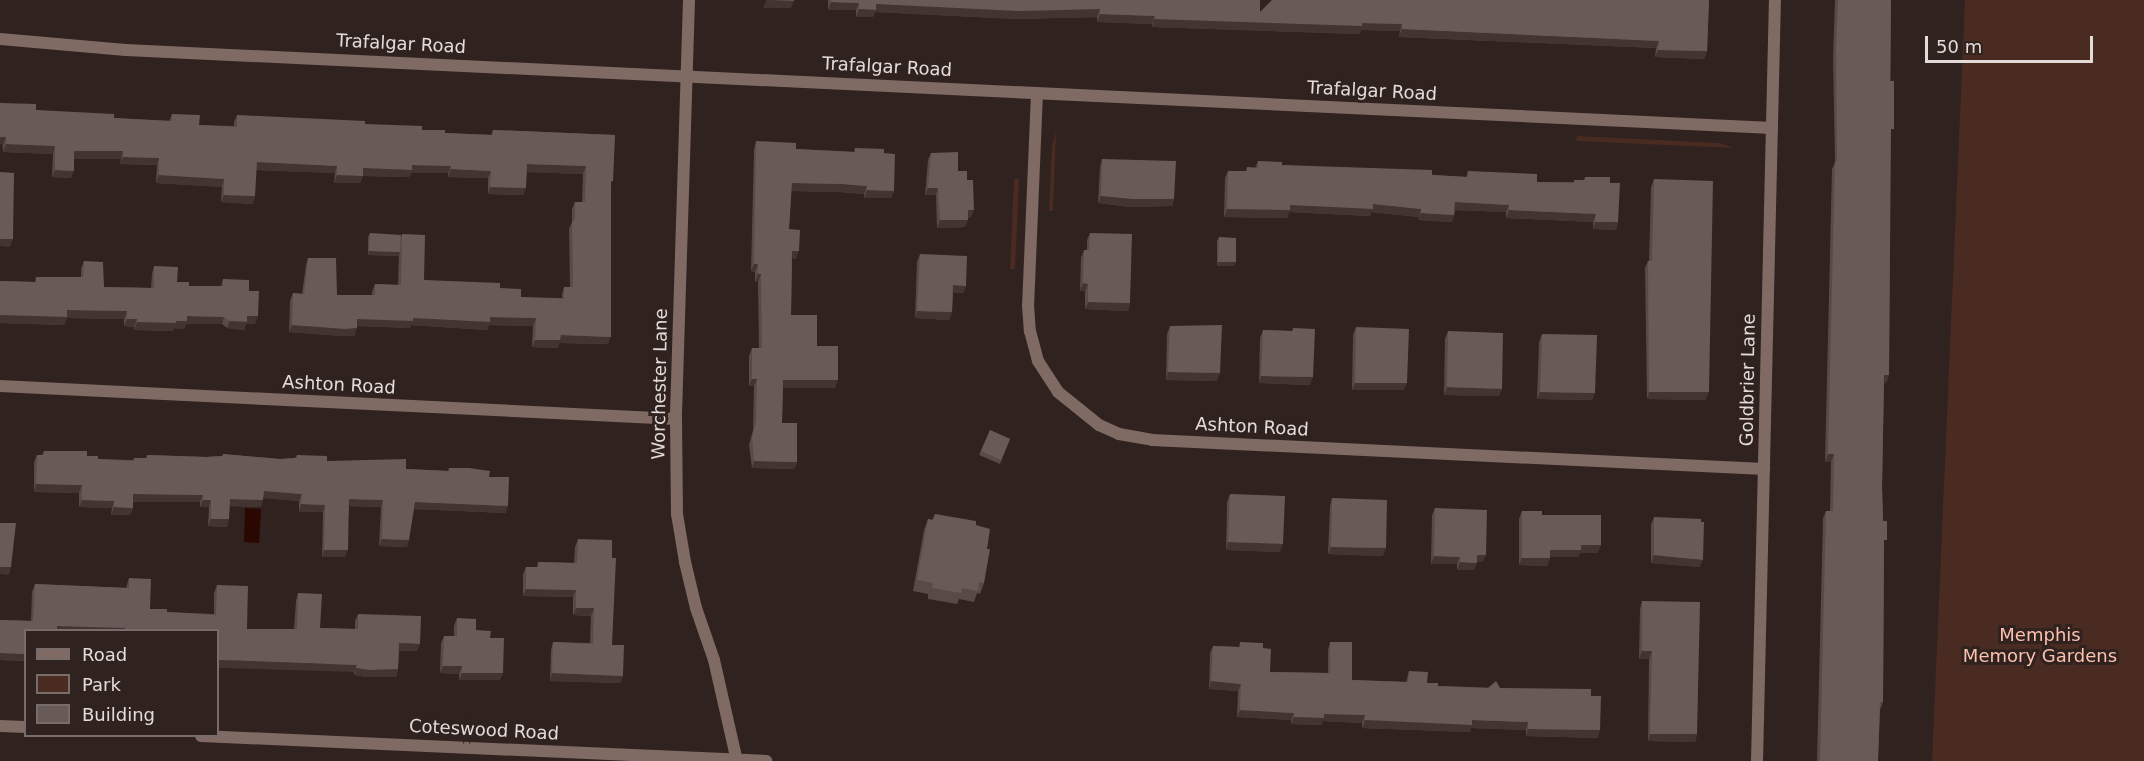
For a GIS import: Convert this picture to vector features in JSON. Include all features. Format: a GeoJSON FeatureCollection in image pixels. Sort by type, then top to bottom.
{"type":"FeatureCollection","features":[{"type":"Feature","properties":{"kind":"street","name":"Worchester Lane"},"geometry":{"type":"LineString","coordinates":[[688,0],[676,419],[677,514],[696,608],[714,660],[737,760]]}},
{"type":"Feature","properties":{"kind":"street","name":"Goldbrier Lane"},"geometry":{"type":"LineString","coordinates":[[1757,761],[1775,0]]}},
{"type":"Feature","properties":{"kind":"street","name":"Trafalgar Road"},"geometry":{"type":"LineString","coordinates":[[0,39],[126,50],[1772,128]]}},
{"type":"Feature","properties":{"kind":"street","name":"Ashton Road"},"geometry":{"type":"LineString","coordinates":[[1037,93],[1028,305],[1030,332],[1038,361],[1058,392],[1099,425],[1119,434],[1152,440],[1764,469]]}},
{"type":"Feature","properties":{"kind":"street","name":"Ashton Road"},"geometry":{"type":"LineString","coordinates":[[0,386],[676,419]]}},
{"type":"Feature","properties":{"kind":"street"},"geometry":{"type":"LineString","coordinates":[[0,726],[24,727]]}},
{"type":"Feature","properties":{"kind":"street","name":"Coteswood Road"},"geometry":{"type":"LineString","coordinates":[[219,736],[766,761]]}},
{"type":"Feature","properties":{"kind":"green space","name":"Memphis Memory Gardens"},"geometry":{"type":"Polygon","coordinates":[[[1965,0],[2144,0],[2144,761],[1932,761],[1965,0]]]}},
{"type":"Feature","properties":{"kind":"green space"},"geometry":{"type":"Polygon","coordinates":[[[1056,132],[1053,211],[1049,211],[1052,146],[1056,132]]]}},
{"type":"Feature","properties":{"kind":"green space"},"geometry":{"type":"Polygon","coordinates":[[[1577,136],[1719,143],[1734,148],[1576,141],[1577,136]]]}},
{"type":"Feature","properties":{"kind":"green space"},"geometry":{"type":"Polygon","coordinates":[[[1014,179],[1019,179],[1015,269],[1010,269],[1014,179]]]}},
{"type":"Feature","properties":{"kind":"shaded area"},"geometry":{"type":"Polygon","coordinates":[[[245,508],[261,509],[259,543],[244,542],[245,508]]]}},
{"type":"Feature","properties":{"kind":"building"},"geometry":{"type":"Polygon","coordinates":[[[831,0],[1260,0],[1260,12],[1272,0],[1709,0],[1707,51],[1658,50],[1659,41],[1402,29],[1402,24],[1362,23],[1362,26],[1154,19],[1155,16],[1100,14],[1100,9],[1020,11],[876,4],[876,10],[859,9],[859,3],[831,2],[831,0]]]}},
{"type":"Feature","properties":{"kind":"building"},"geometry":{"type":"Polygon","coordinates":[[[1838,0],[1891,0],[1890,81],[1894,81],[1894,129],[1891,129],[1889,375],[1884,375],[1882,488],[1883,521],[1887,521],[1887,540],[1884,540],[1883,702],[1880,702],[1878,761],[1820,761],[1826,511],[1833,511],[1834,454],[1828,454],[1835,161],[1837,161],[1838,0]]]}},
{"type":"Feature","properties":{"kind":"building"},"geometry":{"type":"Polygon","coordinates":[[[0,103],[36,104],[36,110],[114,114],[114,118],[172,121],[172,114],[200,115],[199,125],[237,127],[237,115],[365,121],[365,124],[422,126],[422,130],[445,130],[445,133],[493,135],[493,130],[615,135],[613,181],[611,181],[611,337],[561,335],[560,340],[535,340],[536,318],[490,317],[490,322],[413,318],[413,321],[357,319],[357,328],[345,329],[292,325],[293,293],[304,294],[308,258],[336,258],[337,295],[375,295],[375,284],[401,285],[402,234],[425,235],[424,280],[500,283],[500,288],[521,289],[521,297],[564,299],[564,287],[573,287],[572,222],[575,219],[575,202],[585,202],[586,166],[527,164],[526,188],[490,187],[491,171],[451,169],[451,166],[412,165],[412,170],[363,168],[363,176],[337,175],[337,166],[257,162],[255,196],[224,195],[224,179],[159,175],[159,158],[123,157],[123,151],[74,151],[74,171],[55,170],[55,146],[6,144],[6,137],[0,137],[0,103]]]}},
{"type":"Feature","properties":{"kind":"building"},"geometry":{"type":"Polygon","coordinates":[[[756,141],[796,143],[796,149],[855,152],[855,148],[884,149],[884,153],[895,154],[894,191],[867,190],[867,186],[842,184],[792,183],[789,229],[800,230],[799,251],[792,251],[791,315],[817,315],[817,346],[838,346],[838,380],[783,380],[782,423],[797,423],[797,462],[754,461],[752,438],[756,422],[757,379],[752,379],[752,348],[762,348],[761,274],[758,274],[758,264],[754,264],[756,141]]]}},
{"type":"Feature","properties":{"kind":"building"},"geometry":{"type":"Polygon","coordinates":[[[958,152],[958,171],[967,171],[967,180],[973,180],[974,210],[968,210],[968,220],[940,220],[938,188],[928,188],[931,153],[958,152]]]}},
{"type":"Feature","properties":{"kind":"building"},"geometry":{"type":"Polygon","coordinates":[[[1102,159],[1176,161],[1174,199],[1101,196],[1102,159]]]}},
{"type":"Feature","properties":{"kind":"building"},"geometry":{"type":"Polygon","coordinates":[[[1258,161],[1282,162],[1282,165],[1432,170],[1432,175],[1468,177],[1468,171],[1537,174],[1537,182],[1574,183],[1574,180],[1585,180],[1585,177],[1610,177],[1610,183],[1620,183],[1618,222],[1595,222],[1596,214],[1509,210],[1509,205],[1455,202],[1454,215],[1421,213],[1421,209],[1373,204],[1373,209],[1290,205],[1290,210],[1227,209],[1228,171],[1247,171],[1247,167],[1258,168],[1258,161]]]}},
{"type":"Feature","properties":{"kind":"building"},"geometry":{"type":"Polygon","coordinates":[[[0,172],[14,173],[13,239],[0,239],[0,172]]]}},
{"type":"Feature","properties":{"kind":"building"},"geometry":{"type":"Polygon","coordinates":[[[1654,179],[1713,181],[1709,392],[1649,392],[1648,261],[1652,261],[1654,179]]]}},
{"type":"Feature","properties":{"kind":"building"},"geometry":{"type":"Polygon","coordinates":[[[370,233],[401,235],[400,252],[369,251],[370,233]]]}},
{"type":"Feature","properties":{"kind":"building"},"geometry":{"type":"Polygon","coordinates":[[[1090,233],[1132,234],[1130,303],[1088,302],[1088,284],[1083,283],[1084,250],[1089,250],[1090,233]]]}},
{"type":"Feature","properties":{"kind":"building"},"geometry":{"type":"Polygon","coordinates":[[[1219,237],[1236,238],[1236,262],[1218,262],[1219,237]]]}},
{"type":"Feature","properties":{"kind":"building"},"geometry":{"type":"Polygon","coordinates":[[[920,254],[967,256],[966,286],[953,285],[952,312],[917,311],[920,254]]]}},
{"type":"Feature","properties":{"kind":"building"},"geometry":{"type":"Polygon","coordinates":[[[84,261],[103,262],[104,287],[154,288],[154,266],[178,267],[177,282],[189,282],[189,286],[223,286],[223,279],[249,280],[249,291],[259,291],[258,316],[247,316],[247,322],[230,321],[224,317],[187,316],[187,321],[176,321],[176,323],[137,322],[137,319],[127,319],[127,311],[67,310],[67,317],[0,315],[0,281],[36,282],[36,277],[83,277],[84,261]]]}},
{"type":"Feature","properties":{"kind":"building"},"geometry":{"type":"Polygon","coordinates":[[[1222,325],[1220,373],[1168,372],[1170,326],[1222,325]]]}},
{"type":"Feature","properties":{"kind":"building"},"geometry":{"type":"Polygon","coordinates":[[[1356,327],[1409,329],[1407,383],[1355,383],[1356,327]]]}},
{"type":"Feature","properties":{"kind":"building"},"geometry":{"type":"Polygon","coordinates":[[[1293,328],[1315,329],[1313,377],[1261,376],[1263,330],[1293,331],[1293,328]]]}},
{"type":"Feature","properties":{"kind":"building"},"geometry":{"type":"Polygon","coordinates":[[[1448,331],[1503,333],[1502,389],[1447,387],[1448,331]]]}},
{"type":"Feature","properties":{"kind":"building"},"geometry":{"type":"Polygon","coordinates":[[[1542,334],[1597,335],[1595,393],[1540,392],[1542,334]]]}},
{"type":"Feature","properties":{"kind":"building"},"geometry":{"type":"Polygon","coordinates":[[[990,430],[1010,439],[1001,460],[981,451],[990,430]]]}},
{"type":"Feature","properties":{"kind":"building"},"geometry":{"type":"Polygon","coordinates":[[[44,451],[87,451],[87,456],[98,456],[98,459],[134,461],[134,458],[147,458],[147,455],[206,457],[223,456],[223,454],[280,459],[297,458],[297,455],[327,456],[327,461],[406,459],[406,469],[449,471],[449,468],[469,468],[490,471],[489,477],[509,477],[508,506],[415,502],[409,540],[382,539],[383,500],[349,499],[348,550],[324,550],[325,505],[301,504],[302,494],[264,491],[263,500],[230,499],[229,519],[211,519],[211,500],[203,500],[203,495],[133,494],[133,508],[114,507],[114,501],[82,500],[82,485],[36,484],[37,455],[44,455],[44,451]]]}},
{"type":"Feature","properties":{"kind":"building"},"geometry":{"type":"Polygon","coordinates":[[[1230,494],[1285,496],[1283,544],[1228,542],[1230,494]]]}},
{"type":"Feature","properties":{"kind":"building"},"geometry":{"type":"Polygon","coordinates":[[[1332,498],[1387,500],[1386,548],[1331,547],[1332,498]]]}},
{"type":"Feature","properties":{"kind":"building"},"geometry":{"type":"Polygon","coordinates":[[[1435,508],[1487,510],[1486,555],[1477,555],[1477,563],[1460,562],[1460,557],[1434,556],[1435,508]]]}},
{"type":"Feature","properties":{"kind":"building"},"geometry":{"type":"Polygon","coordinates":[[[1522,511],[1542,511],[1542,515],[1601,515],[1601,545],[1581,545],[1581,550],[1550,550],[1550,558],[1522,558],[1522,511]]]}},
{"type":"Feature","properties":{"kind":"building"},"geometry":{"type":"Polygon","coordinates":[[[935,514],[976,521],[976,525],[990,529],[987,549],[990,549],[984,583],[979,582],[978,591],[962,588],[961,593],[932,588],[933,583],[917,580],[928,519],[933,520],[935,514]]]}},
{"type":"Feature","properties":{"kind":"building"},"geometry":{"type":"Polygon","coordinates":[[[1654,517],[1701,519],[1701,522],[1704,522],[1703,560],[1654,555],[1654,517]]]}},
{"type":"Feature","properties":{"kind":"building"},"geometry":{"type":"Polygon","coordinates":[[[0,523],[16,523],[11,567],[0,567],[0,523]]]}},
{"type":"Feature","properties":{"kind":"building"},"geometry":{"type":"Polygon","coordinates":[[[578,539],[612,540],[612,558],[616,558],[612,645],[624,645],[623,676],[552,673],[553,642],[593,644],[594,608],[576,608],[576,590],[526,589],[526,567],[538,567],[538,562],[577,563],[578,539]]]}},
{"type":"Feature","properties":{"kind":"building"},"geometry":{"type":"Polygon","coordinates":[[[129,578],[151,579],[150,609],[216,615],[217,585],[248,586],[247,629],[297,629],[298,593],[322,594],[320,628],[358,629],[358,614],[421,616],[420,644],[399,643],[398,669],[369,670],[356,668],[357,665],[219,660],[219,629],[57,626],[57,629],[24,629],[24,654],[0,653],[0,620],[33,621],[35,584],[129,588],[129,578]]]}},
{"type":"Feature","properties":{"kind":"building"},"geometry":{"type":"Polygon","coordinates":[[[1642,601],[1700,602],[1697,734],[1650,734],[1652,651],[1642,651],[1642,601]]]}},
{"type":"Feature","properties":{"kind":"building"},"geometry":{"type":"Polygon","coordinates":[[[457,618],[476,619],[476,630],[491,631],[490,638],[504,638],[503,673],[462,673],[462,666],[443,666],[444,636],[457,636],[457,618]]]}},
{"type":"Feature","properties":{"kind":"building"},"geometry":{"type":"Polygon","coordinates":[[[1240,642],[1263,643],[1263,648],[1271,649],[1270,672],[1330,673],[1330,642],[1352,642],[1352,680],[1408,682],[1409,671],[1428,672],[1427,683],[1438,683],[1438,686],[1488,688],[1496,681],[1500,688],[1591,689],[1591,696],[1601,696],[1600,730],[1528,729],[1528,722],[1472,720],[1472,725],[1365,720],[1365,715],[1324,714],[1324,718],[1294,717],[1294,713],[1240,710],[1241,684],[1211,681],[1213,646],[1240,647],[1240,642]]]}}]}
